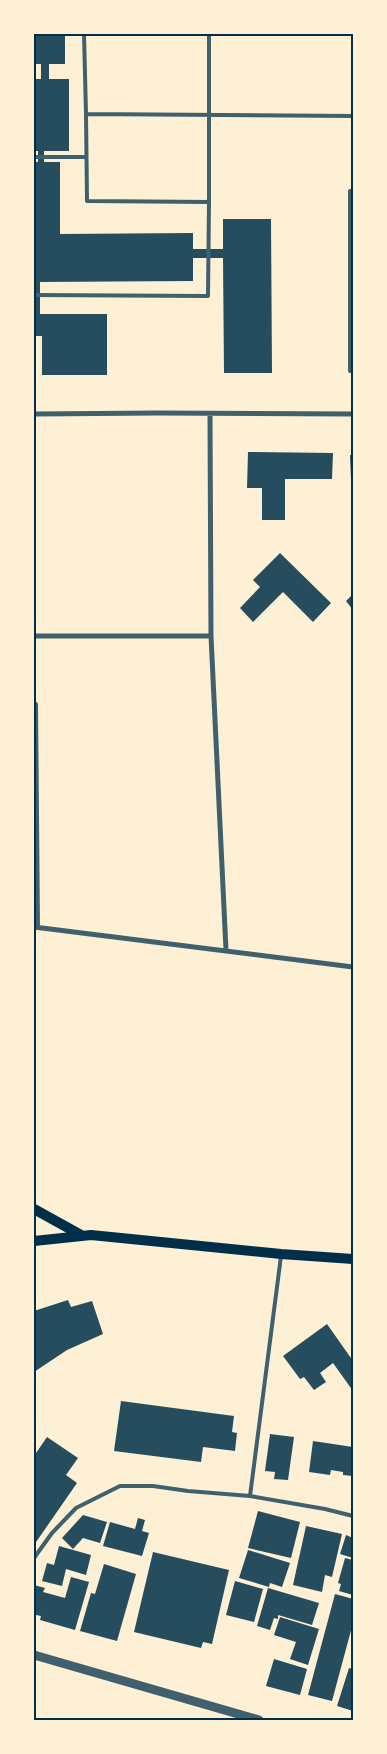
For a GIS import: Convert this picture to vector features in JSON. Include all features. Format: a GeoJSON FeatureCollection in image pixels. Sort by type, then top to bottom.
{"type":"FeatureCollection","features":[{"type":"Feature","properties":{"kind":"main road"},"geometry":{"type":"LineString","coordinates":[[34,1209],[81,1235]]}},
{"type":"Feature","properties":{"kind":"main road"},"geometry":{"type":"LineString","coordinates":[[34,1241],[81,1235],[120,1237],[281,1254],[353,1259]]}},
{"type":"Feature","properties":{"kind":"street"},"geometry":{"type":"LineString","coordinates":[[34,414],[353,414]]}},
{"type":"Feature","properties":{"kind":"street"},"geometry":{"type":"LineString","coordinates":[[210,414],[211,636],[226,950]]}},
{"type":"Feature","properties":{"kind":"street"},"geometry":{"type":"LineString","coordinates":[[34,636],[211,636]]}},
{"type":"Feature","properties":{"kind":"street"},"geometry":{"type":"LineString","coordinates":[[36,927],[353,967]]}},
{"type":"Feature","properties":{"kind":"street"},"geometry":{"type":"LineString","coordinates":[[34,1655],[259,1720]]}},
{"type":"Feature","properties":{"kind":"lane"},"geometry":{"type":"LineString","coordinates":[[84,34],[87,201],[209,202]]}},
{"type":"Feature","properties":{"kind":"lane"},"geometry":{"type":"LineString","coordinates":[[34,294],[208,296],[209,34]]}},
{"type":"Feature","properties":{"kind":"lane"},"geometry":{"type":"LineString","coordinates":[[86,114],[353,116]]}},
{"type":"Feature","properties":{"kind":"lane"},"geometry":{"type":"LineString","coordinates":[[34,157],[86,157]]}},
{"type":"Feature","properties":{"kind":"lane"},"geometry":{"type":"LineString","coordinates":[[353,191],[350,191],[352,235],[350,371],[353,371]]}},
{"type":"Feature","properties":{"kind":"lane"},"geometry":{"type":"LineString","coordinates":[[36,704],[36,927]]}},
{"type":"Feature","properties":{"kind":"lane"},"geometry":{"type":"LineString","coordinates":[[250,1496],[281,1254]]}},
{"type":"Feature","properties":{"kind":"lane"},"geometry":{"type":"LineString","coordinates":[[34,1558],[52,1533],[76,1508],[120,1486],[153,1486],[250,1496],[325,1509],[353,1516]]}},
{"type":"Feature","properties":{"kind":"building"},"geometry":{"type":"Polygon","coordinates":[[[34,34],[65,34],[65,64],[49,64],[49,79],[69,79],[69,151],[44,151],[44,162],[60,162],[60,234],[193,233],[193,249],[223,249],[223,219],[271,219],[272,373],[224,373],[223,258],[193,258],[193,281],[40,282],[40,314],[107,314],[107,375],[42,375],[42,336],[34,336],[34,162],[38,162],[38,151],[34,151],[34,79],[41,79],[41,64],[34,64],[34,34]]]}},
{"type":"Feature","properties":{"kind":"building"},"geometry":{"type":"Polygon","coordinates":[[[248,452],[333,453],[332,479],[285,479],[285,520],[262,520],[262,488],[247,488],[248,452]]]}},
{"type":"Feature","properties":{"kind":"building"},"geometry":{"type":"Polygon","coordinates":[[[350,455],[353,455],[353,480],[351,480],[350,455]]]}},
{"type":"Feature","properties":{"kind":"building"},"geometry":{"type":"Polygon","coordinates":[[[280,553],[331,603],[313,622],[283,592],[253,622],[240,608],[260,587],[253,580],[280,553]]]}},
{"type":"Feature","properties":{"kind":"building"},"geometry":{"type":"Polygon","coordinates":[[[353,594],[353,610],[346,601],[353,594]]]}},
{"type":"Feature","properties":{"kind":"building"},"geometry":{"type":"Polygon","coordinates":[[[68,1300],[71,1307],[92,1301],[103,1334],[67,1350],[34,1372],[34,1311],[68,1300]]]}},
{"type":"Feature","properties":{"kind":"building"},"geometry":{"type":"Polygon","coordinates":[[[327,1324],[353,1361],[353,1391],[333,1363],[320,1373],[326,1382],[314,1390],[304,1377],[300,1379],[283,1356],[327,1324]]]}},
{"type":"Feature","properties":{"kind":"building"},"geometry":{"type":"Polygon","coordinates":[[[121,1401],[234,1416],[232,1432],[237,1433],[235,1451],[203,1447],[201,1462],[114,1451],[121,1401]]]}},
{"type":"Feature","properties":{"kind":"building"},"geometry":{"type":"Polygon","coordinates":[[[270,1434],[294,1437],[288,1480],[274,1479],[275,1472],[265,1471],[270,1434]]]}},
{"type":"Feature","properties":{"kind":"building"},"geometry":{"type":"Polygon","coordinates":[[[47,1437],[78,1458],[66,1475],[77,1483],[34,1545],[34,1456],[47,1437]]]}},
{"type":"Feature","properties":{"kind":"building"},"geometry":{"type":"Polygon","coordinates":[[[313,1441],[353,1447],[353,1476],[343,1475],[343,1472],[331,1470],[330,1475],[309,1472],[313,1441]]]}},
{"type":"Feature","properties":{"kind":"building"},"geometry":{"type":"Polygon","coordinates":[[[258,1511],[300,1522],[291,1558],[248,1548],[258,1511]]]}},
{"type":"Feature","properties":{"kind":"building"},"geometry":{"type":"Polygon","coordinates":[[[83,1515],[107,1522],[100,1543],[83,1538],[73,1549],[62,1538],[83,1515]]]}},
{"type":"Feature","properties":{"kind":"building"},"geometry":{"type":"Polygon","coordinates":[[[138,1518],[145,1520],[142,1531],[149,1533],[142,1556],[103,1546],[110,1522],[135,1529],[138,1518]]]}},
{"type":"Feature","properties":{"kind":"building"},"geometry":{"type":"Polygon","coordinates":[[[306,1526],[342,1534],[332,1577],[325,1575],[322,1592],[293,1585],[306,1526]]]}},
{"type":"Feature","properties":{"kind":"building"},"geometry":{"type":"Polygon","coordinates":[[[346,1535],[353,1538],[353,1558],[340,1554],[346,1535]]]}},
{"type":"Feature","properties":{"kind":"building"},"geometry":{"type":"Polygon","coordinates":[[[59,1546],[91,1555],[86,1575],[66,1569],[62,1586],[42,1581],[47,1563],[54,1565],[59,1546]]]}},
{"type":"Feature","properties":{"kind":"building"},"geometry":{"type":"Polygon","coordinates":[[[248,1550],[290,1563],[282,1587],[270,1583],[269,1587],[239,1578],[248,1550]]]}},
{"type":"Feature","properties":{"kind":"building"},"geometry":{"type":"Polygon","coordinates":[[[153,1552],[229,1570],[212,1644],[203,1642],[201,1648],[134,1632],[153,1552]]]}},
{"type":"Feature","properties":{"kind":"building"},"geometry":{"type":"Polygon","coordinates":[[[345,1558],[353,1560],[353,1595],[339,1591],[341,1584],[338,1583],[345,1558]]]}},
{"type":"Feature","properties":{"kind":"building"},"geometry":{"type":"Polygon","coordinates":[[[104,1564],[136,1574],[117,1641],[80,1631],[91,1593],[95,1594],[104,1564]]]}},
{"type":"Feature","properties":{"kind":"building"},"geometry":{"type":"Polygon","coordinates":[[[71,1577],[89,1582],[75,1630],[40,1620],[41,1616],[36,1615],[34,1621],[34,1585],[45,1588],[43,1592],[65,1598],[71,1577]]]}},
{"type":"Feature","properties":{"kind":"building"},"geometry":{"type":"Polygon","coordinates":[[[235,1581],[263,1589],[254,1622],[226,1615],[235,1581]]]}},
{"type":"Feature","properties":{"kind":"building"},"geometry":{"type":"Polygon","coordinates":[[[268,1588],[319,1603],[312,1625],[278,1615],[278,1619],[274,1618],[270,1630],[257,1626],[268,1588]]]}},
{"type":"Feature","properties":{"kind":"building"},"geometry":{"type":"Polygon","coordinates":[[[335,1594],[353,1599],[353,1623],[332,1701],[308,1695],[335,1594]]]}},
{"type":"Feature","properties":{"kind":"building"},"geometry":{"type":"Polygon","coordinates":[[[280,1617],[319,1629],[308,1665],[290,1659],[296,1642],[274,1635],[280,1617]]]}},
{"type":"Feature","properties":{"kind":"building"},"geometry":{"type":"Polygon","coordinates":[[[274,1659],[307,1669],[300,1695],[266,1686],[274,1659]]]}},
{"type":"Feature","properties":{"kind":"building"},"geometry":{"type":"Polygon","coordinates":[[[349,1668],[353,1669],[353,1711],[337,1706],[349,1668]]]}}]}
